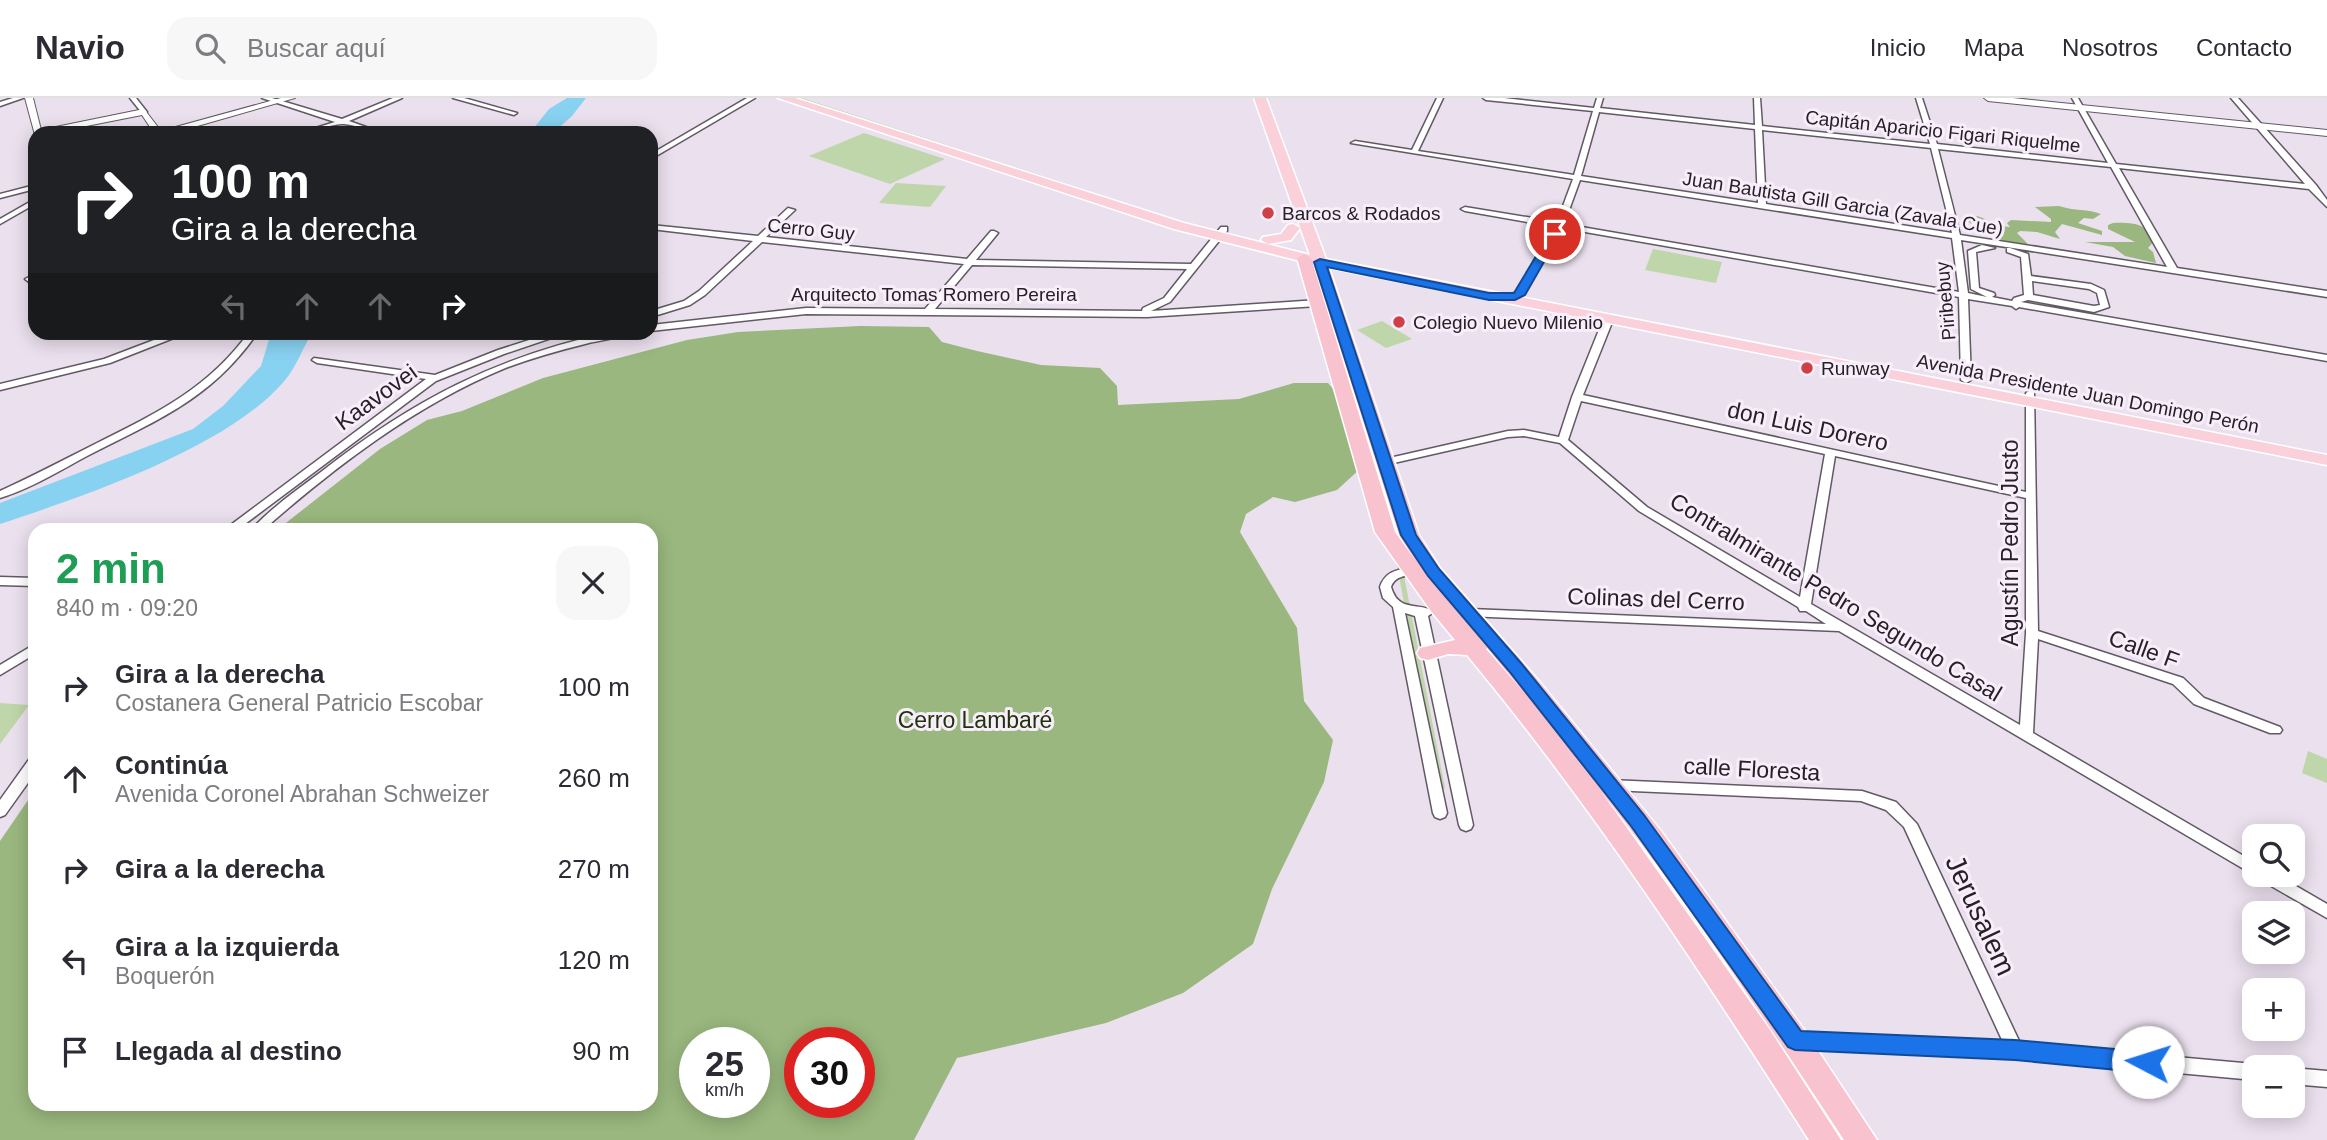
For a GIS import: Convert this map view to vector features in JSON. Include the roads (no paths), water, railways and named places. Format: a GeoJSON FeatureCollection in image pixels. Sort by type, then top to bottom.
{"type":"FeatureCollection","features":[{"type":"Feature","properties":{"kind":"highway"},"geometry":{"type":"LineString","coordinates":[[1310,256],[1318,303],[1411,571],[1422,575],[1432,602],[1518,680],[1530,685]]}},
{"type":"Feature","properties":{"kind":"highway"},"geometry":{"type":"LineString","coordinates":[[1310,256],[1385,462],[1397,533],[1406,544],[1432,602],[1476,649],[1606,816],[1760,1039],[1826,1140]]}},
{"type":"Feature","properties":{"kind":"highway"},"geometry":{"type":"LineString","coordinates":[[1397,533],[1470,612],[1652,838],[1862,1140]]}},
{"type":"Feature","properties":{"kind":"highway"},"geometry":{"type":"LineString","coordinates":[[1428,653],[1447,647],[1476,649]]}},
{"type":"Feature","properties":{"kind":"main road","name":"Avenida Presidente Juan Domingo Perón"},"geometry":{"type":"LineString","coordinates":[[783,98],[1223,233],[1489,297],[2032,398],[2327,447]]}},
{"type":"Feature","properties":{"kind":"main road","name":"Avenida Presidente Juan Domingo Perón"},"geometry":{"type":"LineString","coordinates":[[811,98],[1105,198]]}},
{"type":"Feature","properties":{"kind":"main road"},"geometry":{"type":"LineString","coordinates":[[1248,98],[1293,228],[1310,256]]}},
{"type":"Feature","properties":{"kind":"main road"},"geometry":{"type":"LineString","coordinates":[[1260,98],[1310,256]]}},
{"type":"Feature","properties":{"kind":"main road"},"geometry":{"type":"LineString","coordinates":[[1268,240],[1286,237],[1293,228]]}},
{"type":"Feature","properties":{"kind":"main road","name":"Avenida Presidente Juan Domingo Perón"},"geometry":{"type":"LineString","coordinates":[[1223,233],[1268,240],[1310,256],[1966,380],[2032,398],[2327,460]]}},
{"type":"Feature","properties":{"kind":"street"},"geometry":{"type":"LineString","coordinates":[[0,104],[20,98]]}},
{"type":"Feature","properties":{"kind":"street"},"geometry":{"type":"LineString","coordinates":[[29,98],[35,126]]}},
{"type":"Feature","properties":{"kind":"street"},"geometry":{"type":"LineString","coordinates":[[134,98],[153,126]]}},
{"type":"Feature","properties":{"kind":"street"},"geometry":{"type":"LineString","coordinates":[[265,98],[355,126]]}},
{"type":"Feature","properties":{"kind":"street"},"geometry":{"type":"LineString","coordinates":[[190,126],[291,98]]}},
{"type":"Feature","properties":{"kind":"street"},"geometry":{"type":"LineString","coordinates":[[327,126],[399,98]]}},
{"type":"Feature","properties":{"kind":"street"},"geometry":{"type":"LineString","coordinates":[[456,98],[514,113]]}},
{"type":"Feature","properties":{"kind":"street"},"geometry":{"type":"LineString","coordinates":[[658,153],[751,98]]}},
{"type":"Feature","properties":{"kind":"street"},"geometry":{"type":"LineString","coordinates":[[1414,152],[1440,98]]}},
{"type":"Feature","properties":{"kind":"street","name":"Capitán Aparicio Figari Riquelme"},"geometry":{"type":"LineString","coordinates":[[1486,98],[2313,187]]}},
{"type":"Feature","properties":{"kind":"street"},"geometry":{"type":"LineString","coordinates":[[1489,297],[1519,295],[1559,227],[1600,98]]}},
{"type":"Feature","properties":{"kind":"street"},"geometry":{"type":"LineString","coordinates":[[1757,98],[1762,205]]}},
{"type":"Feature","properties":{"kind":"street","name":"Piribebuy"},"geometry":{"type":"LineString","coordinates":[[1919,98],[1935,146],[1955,235],[1964,297],[1966,380]]}},
{"type":"Feature","properties":{"kind":"street"},"geometry":{"type":"LineString","coordinates":[[1988,98],[2077,103],[2327,133]]}},
{"type":"Feature","properties":{"kind":"street"},"geometry":{"type":"LineString","coordinates":[[2234,98],[2327,205]]}},
{"type":"Feature","properties":{"kind":"street"},"geometry":{"type":"LineString","coordinates":[[2077,103],[2174,271]]}},
{"type":"Feature","properties":{"kind":"street"},"geometry":{"type":"LineString","coordinates":[[73,126],[144,112]]}},
{"type":"Feature","properties":{"kind":"street","name":"Juan Bautista Gill Garcia (Zavala Cue)"},"geometry":{"type":"LineString","coordinates":[[1355,143],[2327,294]]}},
{"type":"Feature","properties":{"kind":"street"},"geometry":{"type":"LineString","coordinates":[[0,196],[28,189]]}},
{"type":"Feature","properties":{"kind":"street"},"geometry":{"type":"LineString","coordinates":[[0,222],[28,205]]}},
{"type":"Feature","properties":{"kind":"street"},"geometry":{"type":"LineString","coordinates":[[1465,209],[1964,297],[2094,309],[2105,307],[2101,292],[2091,287],[2028,278]]}},
{"type":"Feature","properties":{"kind":"street"},"geometry":{"type":"LineString","coordinates":[[658,312],[672,309],[702,293],[791,210]]}},
{"type":"Feature","properties":{"kind":"street","name":"Cerro Guy"},"geometry":{"type":"LineString","coordinates":[[658,228],[967,262],[1195,267]]}},
{"type":"Feature","properties":{"kind":"street"},"geometry":{"type":"LineString","coordinates":[[928,312],[967,262],[994,233]]}},
{"type":"Feature","properties":{"kind":"street","name":"Arquitecto Tomas Romero Pereira"},"geometry":{"type":"LineString","coordinates":[[1133,313],[1155,307],[1167,300],[1223,233]]}},
{"type":"Feature","properties":{"kind":"street"},"geometry":{"type":"LineString","coordinates":[[1996,300],[1975,289],[1972,251],[1976,248],[2022,254],[2030,296],[2020,301]]}},
{"type":"Feature","properties":{"kind":"street"},"geometry":{"type":"LineString","coordinates":[[2020,301],[2327,358]]}},
{"type":"Feature","properties":{"kind":"street","name":"Arquitecto Tomas Romero Pereira"},"geometry":{"type":"LineString","coordinates":[[658,327],[806,311],[1133,313],[1318,303]]}},
{"type":"Feature","properties":{"kind":"street"},"geometry":{"type":"LineString","coordinates":[[658,308],[672,309]]}},
{"type":"Feature","properties":{"kind":"street"},"geometry":{"type":"LineString","coordinates":[[672,309],[678,324]]}},
{"type":"Feature","properties":{"kind":"street"},"geometry":{"type":"LineString","coordinates":[[1385,462],[1508,434],[1524,433],[1563,440],[1608,320]]}},
{"type":"Feature","properties":{"kind":"street"},"geometry":{"type":"LineString","coordinates":[[0,387],[97,364],[163,340]]}},
{"type":"Feature","properties":{"kind":"street"},"geometry":{"type":"LineString","coordinates":[[0,495],[186,401],[219,376],[249,340]]}},
{"type":"Feature","properties":{"kind":"street","name":"Kaavovei"},"geometry":{"type":"LineString","coordinates":[[239,523],[433,379],[539,340]]}},
{"type":"Feature","properties":{"kind":"street"},"geometry":{"type":"LineString","coordinates":[[265,523],[306,489],[406,416],[483,374],[551,350],[593,340]]}},
{"type":"Feature","properties":{"kind":"street"},"geometry":{"type":"LineString","coordinates":[[317,360],[433,379],[483,374]]}},
{"type":"Feature","properties":{"kind":"street","name":"don Luis Dorero"},"geometry":{"type":"LineString","coordinates":[[1577,397],[2031,496]]}},
{"type":"Feature","properties":{"kind":"street","name":"Agustín Pedro Justo"},"geometry":{"type":"LineString","coordinates":[[2026,735],[2032,633],[2032,398]]}},
{"type":"Feature","properties":{"kind":"street","name":"Contralmirante Pedro Segundo Casal"},"geometry":{"type":"LineString","coordinates":[[1563,440],[1643,509],[1804,608],[2242,862]]}},
{"type":"Feature","properties":{"kind":"street"},"geometry":{"type":"LineString","coordinates":[[1804,608],[1831,452]]}},
{"type":"Feature","properties":{"kind":"street"},"geometry":{"type":"LineString","coordinates":[[1411,571],[1396,572],[1387,583],[1387,596],[1398,608],[1440,813]]}},
{"type":"Feature","properties":{"kind":"street"},"geometry":{"type":"LineString","coordinates":[[0,581],[28,582]]}},
{"type":"Feature","properties":{"kind":"street"},"geometry":{"type":"LineString","coordinates":[[1398,608],[1432,602],[1428,653],[1466,825]]}},
{"type":"Feature","properties":{"kind":"street","name":"Colinas del Cerro"},"geometry":{"type":"LineString","coordinates":[[1470,612],[1840,628]]}},
{"type":"Feature","properties":{"kind":"street","name":"Calle F"},"geometry":{"type":"LineString","coordinates":[[2032,633],[2178,681],[2199,701],[2275,730]]}},
{"type":"Feature","properties":{"kind":"street"},"geometry":{"type":"LineString","coordinates":[[0,671],[28,653]]}},
{"type":"Feature","properties":{"kind":"street"},"geometry":{"type":"LineString","coordinates":[[0,811],[28,772]]}},
{"type":"Feature","properties":{"kind":"street","name":"calle Floresta"},"geometry":{"type":"LineString","coordinates":[[1610,785],[1861,796],[1891,806]]}},
{"type":"Feature","properties":{"kind":"street","name":"Jerusalem"},"geometry":{"type":"LineString","coordinates":[[1891,806],[1910,824],[2015,1050]]}},
{"type":"Feature","properties":{"kind":"street"},"geometry":{"type":"LineString","coordinates":[[2284,887],[2327,912]]}},
{"type":"Feature","properties":{"kind":"street"},"geometry":{"type":"LineString","coordinates":[[1795,1040],[2015,1050],[2242,1071]]}},
{"type":"Feature","properties":{"kind":"street"},"geometry":{"type":"LineString","coordinates":[[2305,1077],[2327,1079]]}},
{"type":"Feature","properties":{"kind":"water"},"geometry":{"type":"Polygon","coordinates":[[[567,98],[586,98],[561,126],[536,126],[549,109],[567,98]]]}},
{"type":"Feature","properties":{"kind":"water"},"geometry":{"type":"Polygon","coordinates":[[[269,340],[308,340],[289,375],[265,400],[233,424],[156,466],[0,524],[0,503],[193,429],[223,406],[261,366],[269,340]]]}},
{"type":"Feature","properties":{"kind":"place","name":"Barcos & Rodados"},"geometry":{"type":"Point","coordinates":[1268,213]}},
{"type":"Feature","properties":{"kind":"place","name":"Colegio Nuevo Milenio"},"geometry":{"type":"Point","coordinates":[1399,322]}},
{"type":"Feature","properties":{"kind":"place","name":"Runway"},"geometry":{"type":"Point","coordinates":[1807,368]}},
{"type":"Feature","properties":{"kind":"park label","name":"Cerro Lambaré"},"geometry":{"type":"Point","coordinates":[975,720]}}]}
